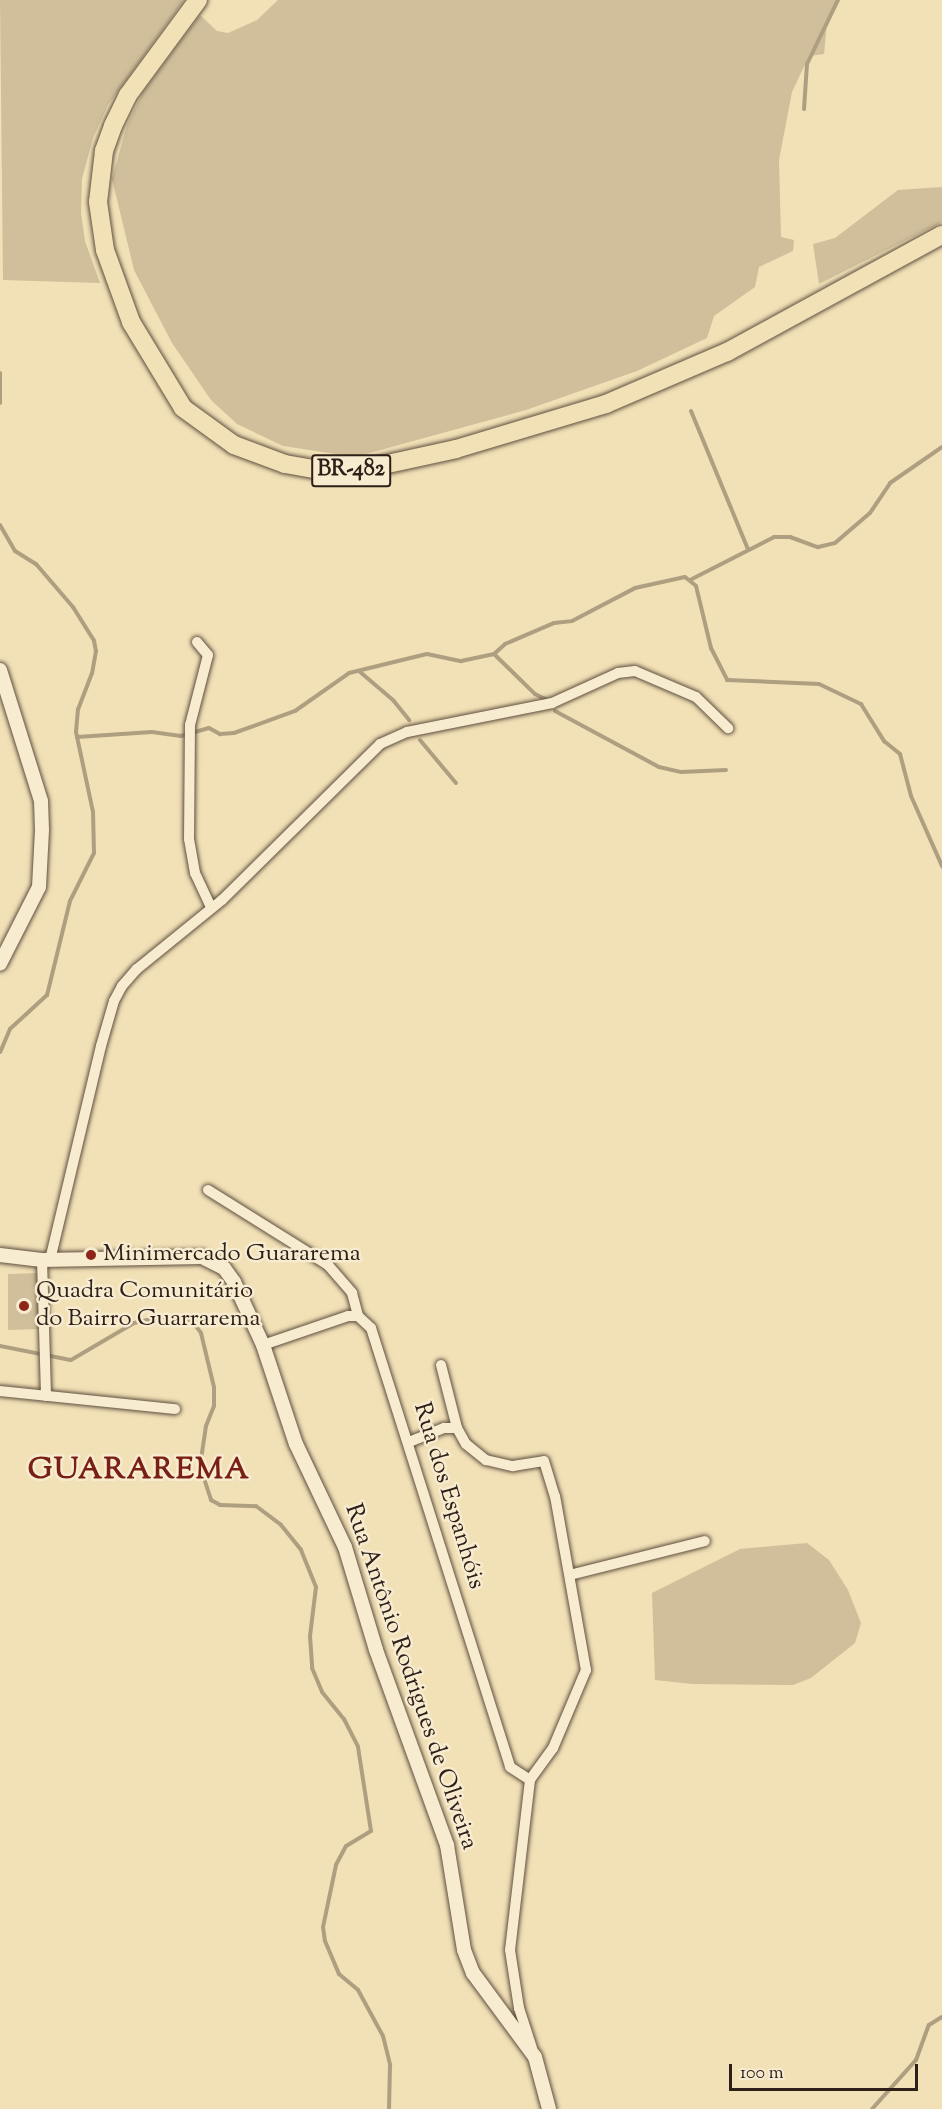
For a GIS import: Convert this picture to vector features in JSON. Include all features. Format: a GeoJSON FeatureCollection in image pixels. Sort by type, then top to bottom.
{"type":"FeatureCollection","features":[{"type":"Feature","properties":{"kind":"highway","name":"BR-482"},"geometry":{"type":"LineString","coordinates":[[198,0],[128,95],[113,126],[104,151],[98,202],[105,250],[131,322],[183,408],[234,445],[285,464],[331,472],[360,470],[468,446],[606,404],[727,351],[942,235]]}},
{"type":"Feature","properties":{"kind":"street"},"geometry":{"type":"LineString","coordinates":[[196,642],[208,655],[189,734],[190,853],[201,892],[211,908]]}},
{"type":"Feature","properties":{"kind":"street"},"geometry":{"type":"LineString","coordinates":[[0,670],[41,801],[42,830],[39,887],[0,964]]}},
{"type":"Feature","properties":{"kind":"street"},"geometry":{"type":"LineString","coordinates":[[46,1395],[46,1260],[114,1001],[137,969],[211,908],[359,762],[391,737],[552,703],[627,671],[645,673],[696,697],[728,728]]}},
{"type":"Feature","properties":{"kind":"street","name":"Rua dos Espanhóis"},"geometry":{"type":"LineString","coordinates":[[208,1190],[328,1265],[352,1293],[358,1316],[374,1336],[510,1767],[530,1780]]}},
{"type":"Feature","properties":{"kind":"street","name":"Rua Antônio Rodrigues de Oliveira"},"geometry":{"type":"LineString","coordinates":[[0,1255],[46,1260],[202,1257],[224,1268],[263,1345],[296,1444],[338,1527],[376,1650],[441,1827],[464,1950],[472,1973],[535,2057]]}},
{"type":"Feature","properties":{"kind":"street"},"geometry":{"type":"LineString","coordinates":[[263,1345],[331,1320],[358,1316]]}},
{"type":"Feature","properties":{"kind":"street"},"geometry":{"type":"LineString","coordinates":[[441,1365],[457,1428],[466,1444],[486,1460],[513,1466],[544,1461],[555,1496],[586,1670],[553,1748],[530,1780],[510,1950],[519,2008],[549,2109]]}},
{"type":"Feature","properties":{"kind":"street"},"geometry":{"type":"LineString","coordinates":[[0,1391],[175,1409]]}},
{"type":"Feature","properties":{"kind":"street"},"geometry":{"type":"LineString","coordinates":[[409,1442],[444,1428],[457,1428]]}},
{"type":"Feature","properties":{"kind":"street"},"geometry":{"type":"LineString","coordinates":[[570,1575],[705,1541]]}},
{"type":"Feature","properties":{"kind":"shaded area"},"geometry":{"type":"Polygon","coordinates":[[[0,0],[184,0],[108,105],[93,138],[82,179],[81,213],[85,241],[100,283],[3,280],[0,0]]]}},
{"type":"Feature","properties":{"kind":"shaded area"},"geometry":{"type":"Polygon","coordinates":[[[278,0],[837,0],[827,24],[824,54],[809,56],[792,92],[779,160],[781,237],[794,240],[793,251],[759,267],[755,287],[714,316],[707,338],[637,371],[526,410],[355,457],[283,446],[237,424],[211,400],[172,343],[134,270],[112,179],[127,125],[143,92],[200,15],[217,31],[228,33],[257,20],[278,0]]]}},
{"type":"Feature","properties":{"kind":"shaded area"},"geometry":{"type":"Polygon","coordinates":[[[942,187],[942,222],[819,284],[813,244],[835,238],[898,190],[942,187]]]}},
{"type":"Feature","properties":{"kind":"shaded area","name":"Quadra Comunitário do Bairro Guarrarema"},"geometry":{"type":"Polygon","coordinates":[[[40,1273],[41,1329],[8,1330],[8,1274],[40,1273]]]}},
{"type":"Feature","properties":{"kind":"shaded area"},"geometry":{"type":"Polygon","coordinates":[[[807,1543],[829,1560],[848,1590],[861,1623],[855,1643],[811,1678],[793,1685],[692,1684],[655,1680],[652,1593],[740,1549],[807,1543]]]}},
{"type":"Feature","properties":{"kind":"waterway"},"geometry":{"type":"LineString","coordinates":[[804,109],[807,64],[838,0]]}},
{"type":"Feature","properties":{"kind":"waterway"},"geometry":{"type":"LineString","coordinates":[[0,373],[0,403]]}},
{"type":"Feature","properties":{"kind":"waterway"},"geometry":{"type":"LineString","coordinates":[[691,411],[748,549]]}},
{"type":"Feature","properties":{"kind":"waterway"},"geometry":{"type":"LineString","coordinates":[[690,580],[774,537],[790,537],[818,547],[835,543],[870,513],[890,483],[942,447]]}},
{"type":"Feature","properties":{"kind":"waterway"},"geometry":{"type":"LineString","coordinates":[[0,525],[15,551],[36,564],[73,607],[94,641],[96,651],[92,673],[78,709],[76,732],[93,812],[94,853],[70,901],[47,995],[10,1029],[0,1052]]}},
{"type":"Feature","properties":{"kind":"waterway"},"geometry":{"type":"LineString","coordinates":[[77,737],[152,732],[181,736],[209,728],[220,734],[234,733],[295,711],[349,673],[427,654],[461,661],[494,654],[505,644],[554,623],[572,621],[635,588],[685,577],[696,586],[711,648],[727,680],[819,684],[861,704],[884,741],[900,754],[911,796],[942,866]]}},
{"type":"Feature","properties":{"kind":"waterway"},"geometry":{"type":"LineString","coordinates":[[494,654],[535,694],[547,700]]}},
{"type":"Feature","properties":{"kind":"waterway"},"geometry":{"type":"LineString","coordinates":[[359,671],[393,700],[409,720]]}},
{"type":"Feature","properties":{"kind":"waterway"},"geometry":{"type":"LineString","coordinates":[[555,711],[659,767],[681,772],[726,770]]}},
{"type":"Feature","properties":{"kind":"waterway"},"geometry":{"type":"LineString","coordinates":[[420,740],[456,783]]}},
{"type":"Feature","properties":{"kind":"waterway"},"geometry":{"type":"LineString","coordinates":[[0,1346],[71,1360],[134,1323],[161,1317],[191,1320],[201,1333],[214,1387],[214,1406],[206,1426],[200,1466],[211,1500],[220,1505],[256,1506],[281,1525],[301,1550],[316,1587],[310,1636],[312,1668],[322,1692],[344,1719],[358,1747],[371,1831],[346,1846],[336,1865],[323,1927],[325,1941],[339,1974],[358,1990],[383,2036],[390,2065],[389,2109]]}},
{"type":"Feature","properties":{"kind":"waterway"},"geometry":{"type":"LineString","coordinates":[[872,2109],[916,2060],[929,2025],[942,2017]]}},
{"type":"Feature","properties":{"kind":"place","name":"Minimercado Guararema"},"geometry":{"type":"Point","coordinates":[91,1255]}},
{"type":"Feature","properties":{"kind":"place","name":"Quadra Comunitário do Bairro Guarrarema"},"geometry":{"type":"Point","coordinates":[24,1306]}},
{"type":"Feature","properties":{"kind":"district","name":"GUARAREMA"},"geometry":{"type":"Point","coordinates":[139,1471]}}]}
